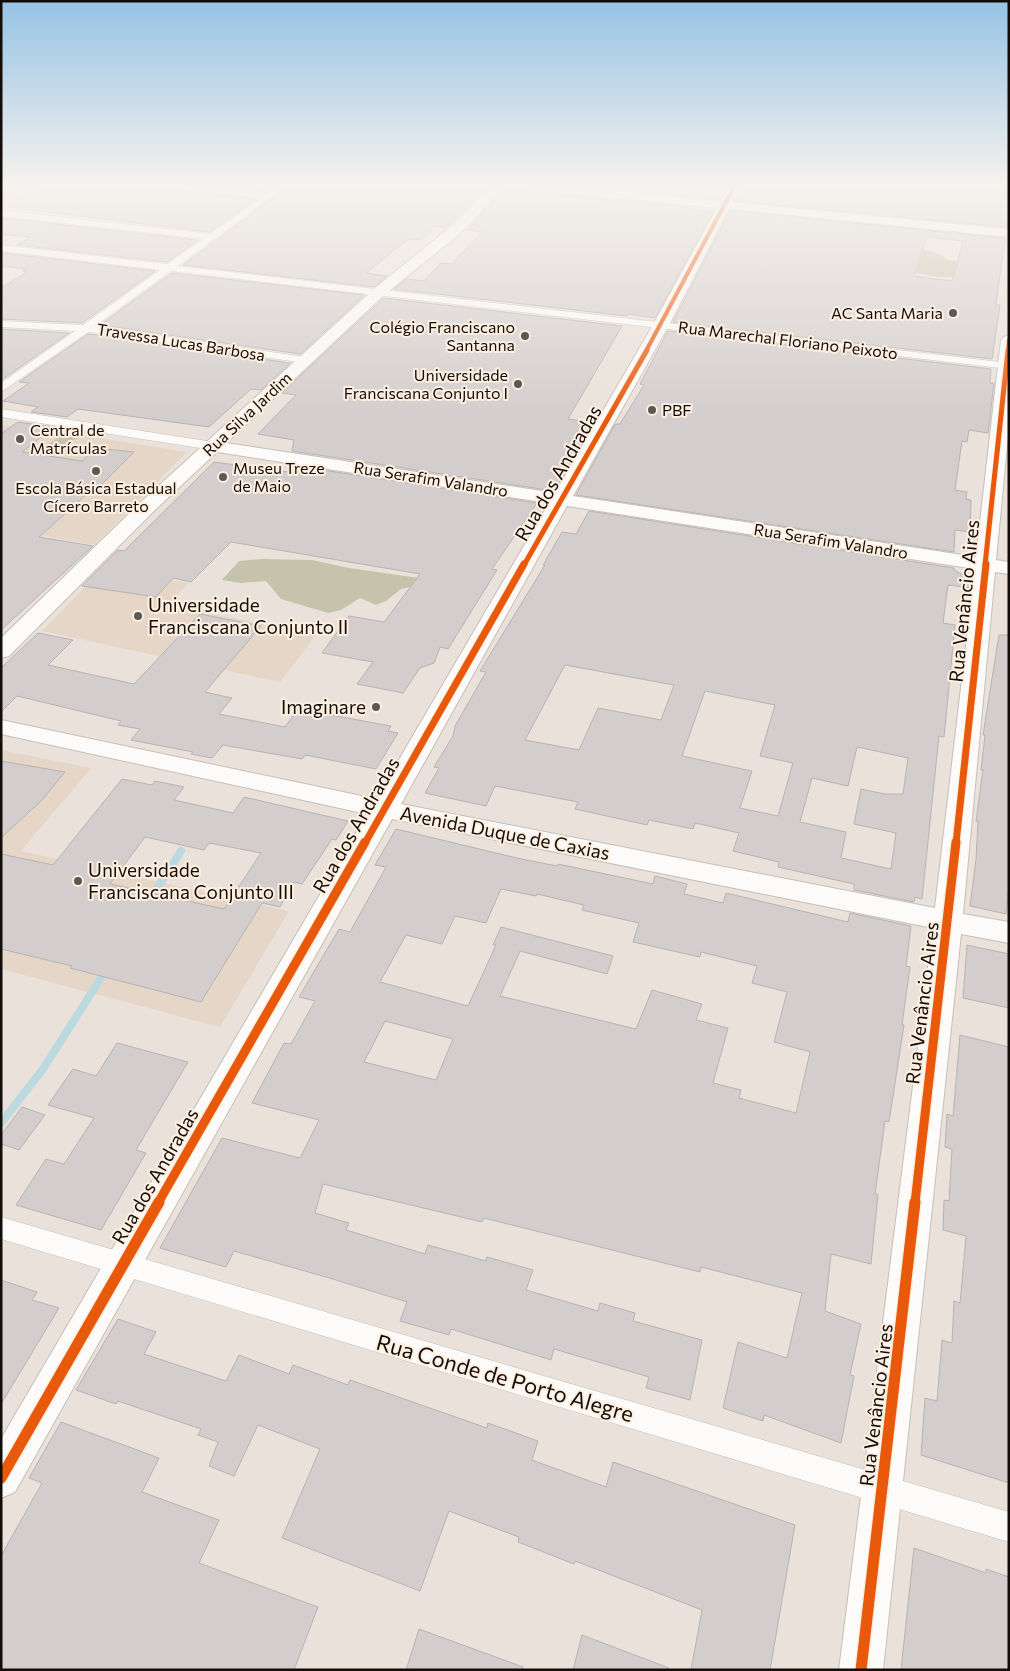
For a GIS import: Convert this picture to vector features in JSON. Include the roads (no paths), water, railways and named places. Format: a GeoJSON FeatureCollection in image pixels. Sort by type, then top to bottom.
{"type":"FeatureCollection","features":[{"type":"Feature","properties":{"kind":"street","name":"Rua Marechal Floriano Peixoto"},"geometry":{"type":"LineString","coordinates":[[126,263],[1007,366]]}},
{"type":"Feature","properties":{"kind":"street"},"geometry":{"type":"LineString","coordinates":[[1,389],[175,263]]}},
{"type":"Feature","properties":{"kind":"street","name":"Rua Silva Jardim"},"geometry":{"type":"LineString","coordinates":[[1,651],[149,505],[379,292],[415,263]]}},
{"type":"Feature","properties":{"kind":"street","name":"Rua dos Andradas"},"geometry":{"type":"LineString","coordinates":[[1,1478],[661,325],[694,263]]}},
{"type":"Feature","properties":{"kind":"street","name":"Travessa Lucas Barbosa"},"geometry":{"type":"LineString","coordinates":[[1,324],[86,328],[305,360]]}},
{"type":"Feature","properties":{"kind":"street","name":"Rua Venâncio Aires"},"geometry":{"type":"LineString","coordinates":[[861,1670],[948,921],[1009,340]]}},
{"type":"Feature","properties":{"kind":"street","name":"Rua Serafim Valandro"},"geometry":{"type":"LineString","coordinates":[[1,413],[1009,568]]}},
{"type":"Feature","properties":{"kind":"street","name":"Avenida Duque de Caxias"},"geometry":{"type":"LineString","coordinates":[[1,728],[384,809],[1009,933]]}},
{"type":"Feature","properties":{"kind":"street","name":"Rua Conde de Porto Alegre"},"geometry":{"type":"LineString","coordinates":[[1,1228],[1009,1527]]}},
{"type":"Feature","properties":{"kind":"waterway"},"geometry":{"type":"LineString","coordinates":[[149,901],[181,851]]}},
{"type":"Feature","properties":{"kind":"waterway"},"geometry":{"type":"LineString","coordinates":[[1,1123],[43,1069],[106,970]]}},
{"type":"Feature","properties":{"kind":"place","name":"AC Santa Maria"},"geometry":{"type":"Point","coordinates":[953,313]}},
{"type":"Feature","properties":{"kind":"place","name":"Colégio Franciscano Santanna"},"geometry":{"type":"Point","coordinates":[525,336]}},
{"type":"Feature","properties":{"kind":"place","name":"Universidade Franciscana Conjunto I"},"geometry":{"type":"Point","coordinates":[518,384]}},
{"type":"Feature","properties":{"kind":"place","name":"PBF"},"geometry":{"type":"Point","coordinates":[652,410]}},
{"type":"Feature","properties":{"kind":"place","name":"Central de Matrículas"},"geometry":{"type":"Point","coordinates":[20,439]}},
{"type":"Feature","properties":{"kind":"place","name":"Escola Básica Estadual Cícero Barreto"},"geometry":{"type":"Point","coordinates":[96,471]}},
{"type":"Feature","properties":{"kind":"place","name":"Museu Treze de Maio"},"geometry":{"type":"Point","coordinates":[223,477]}},
{"type":"Feature","properties":{"kind":"place","name":"Universidade Franciscana Conjunto II"},"geometry":{"type":"Point","coordinates":[138,616]}},
{"type":"Feature","properties":{"kind":"place","name":"Imaginare"},"geometry":{"type":"Point","coordinates":[376,707]}},
{"type":"Feature","properties":{"kind":"place","name":"Universidade Franciscana Conjunto III"},"geometry":{"type":"Point","coordinates":[78,881]}}]}
